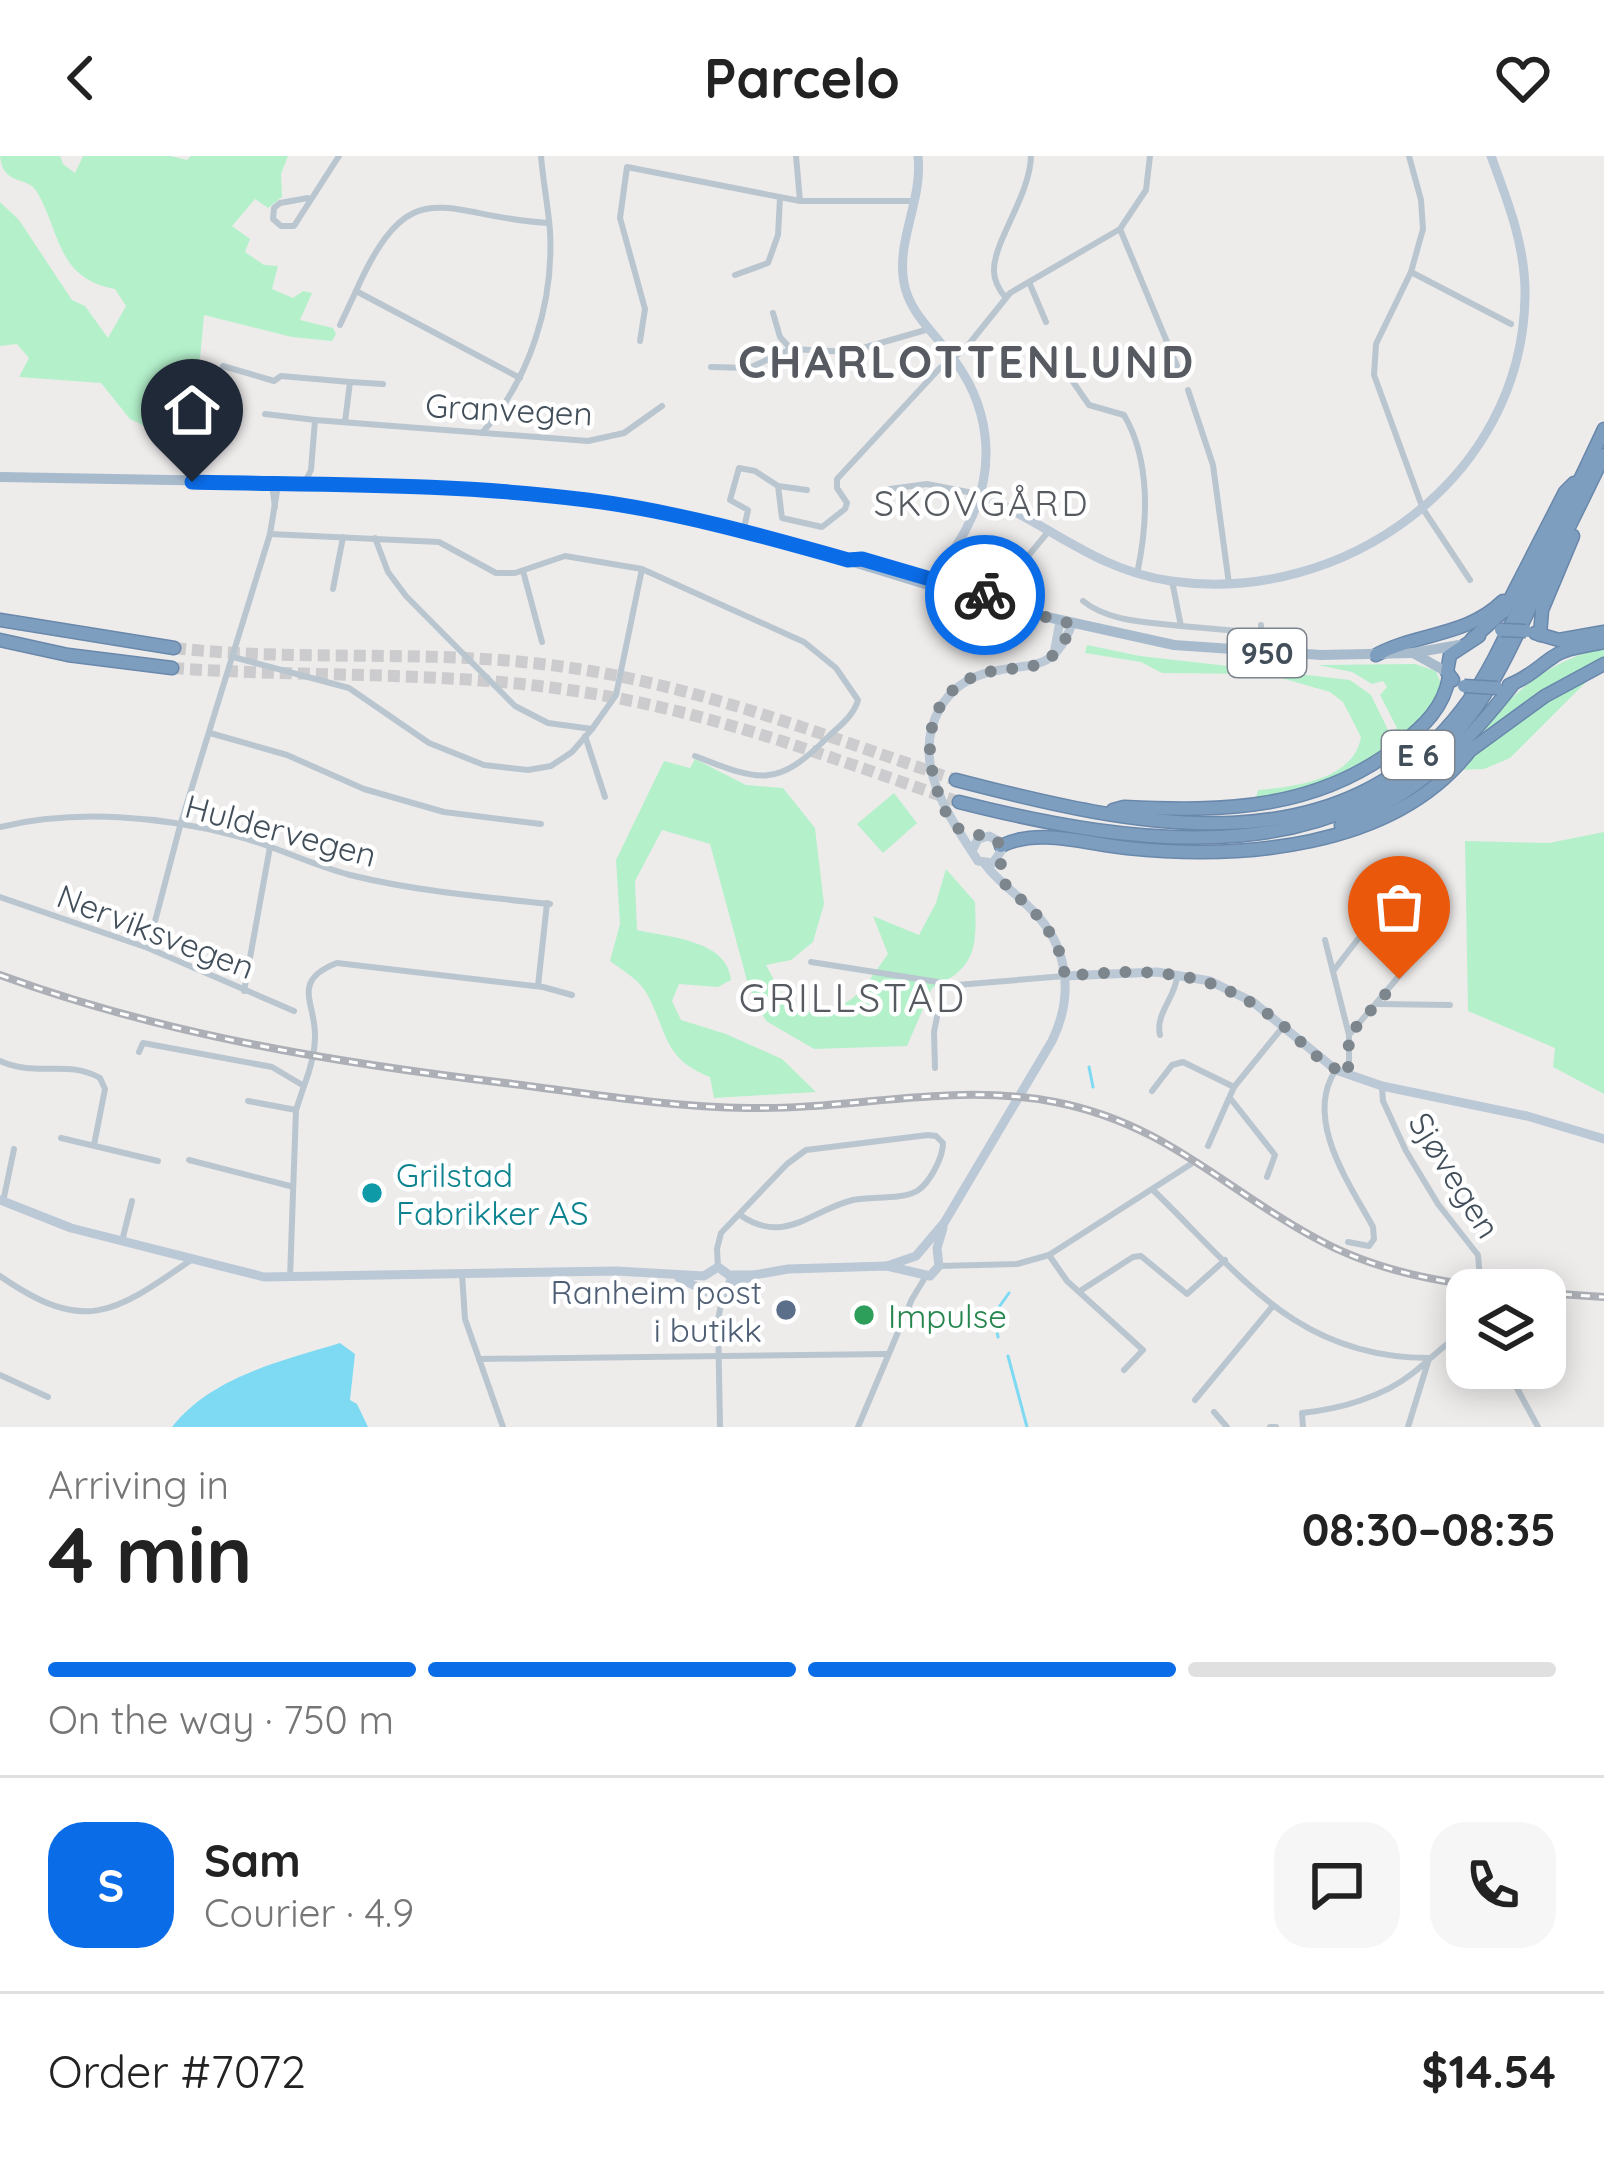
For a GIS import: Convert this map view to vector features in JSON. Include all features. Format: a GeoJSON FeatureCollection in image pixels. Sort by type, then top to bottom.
{"type":"FeatureCollection","features":[{"type":"Feature","properties":{"kind":"highway","name":"E 6"},"geometry":{"type":"LineString","coordinates":[[1250,835],[1303,826],[1373,799],[1449,741],[1493,680],[1588,476],[1604,430]]}},
{"type":"Feature","properties":{"kind":"highway","name":"E 6"},"geometry":{"type":"LineString","coordinates":[[956,780],[1106,812],[1209,824],[1275,821],[1346,801],[1392,776],[1442,733],[1472,697],[1604,454]]}},
{"type":"Feature","properties":{"kind":"highway","name":"E 6"},"geometry":{"type":"LineString","coordinates":[[1465,642],[1498,617],[1565,492],[1588,476]]}},
{"type":"Feature","properties":{"kind":"highway","name":"E 6"},"geometry":{"type":"LineString","coordinates":[[1536,634],[1545,600],[1587,504],[1588,476]]}},
{"type":"Feature","properties":{"kind":"highway","name":"E 6"},"geometry":{"type":"LineString","coordinates":[[1376,655],[1471,625],[1514,593]]}},
{"type":"Feature","properties":{"kind":"highway"},"geometry":{"type":"LineString","coordinates":[[0,620],[174,648]]}},
{"type":"Feature","properties":{"kind":"highway"},"geometry":{"type":"LineString","coordinates":[[1604,632],[1567,639],[1501,630],[1465,642],[1450,655],[1448,675],[1464,686],[1497,688],[1536,673],[1548,659],[1604,642]]}},
{"type":"Feature","properties":{"kind":"highway"},"geometry":{"type":"LineString","coordinates":[[1536,634],[1548,659]]}},
{"type":"Feature","properties":{"kind":"highway"},"geometry":{"type":"LineString","coordinates":[[0,640],[172,668]]}},
{"type":"Feature","properties":{"kind":"highway","name":"E 6"},"geometry":{"type":"LineString","coordinates":[[1000,852],[1028,838],[1173,851],[1255,850],[1306,843],[1356,828],[1435,783],[1545,696],[1604,664]]}},
{"type":"Feature","properties":{"kind":"highway","name":"E 6"},"geometry":{"type":"LineString","coordinates":[[1106,812],[1124,807],[1236,808],[1292,799],[1331,786],[1412,735],[1443,701],[1448,675]]}},
{"type":"Feature","properties":{"kind":"highway","name":"E 6"},"geometry":{"type":"LineString","coordinates":[[1442,766],[1514,683]]}},
{"type":"Feature","properties":{"kind":"highway","name":"E 6"},"geometry":{"type":"LineString","coordinates":[[959,802],[1122,834],[1292,838],[1332,828],[1388,804],[1468,753]]}},
{"type":"Feature","properties":{"kind":"main road","name":"950"},"geometry":{"type":"LineString","coordinates":[[0,477],[275,484],[316,480],[556,496],[743,533],[860,567],[976,593],[1019,610]]}},
{"type":"Feature","properties":{"kind":"main road","name":"950"},"geometry":{"type":"LineString","coordinates":[[275,484],[316,480]]}},
{"type":"Feature","properties":{"kind":"main road","name":"950"},"geometry":{"type":"LineString","coordinates":[[939,583],[1066,622],[1198,648],[1376,655],[1465,642]]}},
{"type":"Feature","properties":{"kind":"main road"},"geometry":{"type":"LineString","coordinates":[[1413,653],[1448,675]]}},
{"type":"Feature","properties":{"kind":"street"},"geometry":{"type":"LineString","coordinates":[[308,198],[280,203],[272,214],[276,223],[294,226],[339,156]]}},
{"type":"Feature","properties":{"kind":"street"},"geometry":{"type":"LineString","coordinates":[[482,433],[520,378],[543,313],[549,223],[542,156]]}},
{"type":"Feature","properties":{"kind":"street"},"geometry":{"type":"LineString","coordinates":[[796,156],[800,201]]}},
{"type":"Feature","properties":{"kind":"street"},"geometry":{"type":"LineString","coordinates":[[918,156],[903,279],[910,302],[974,394],[985,428],[981,495],[939,583]]}},
{"type":"Feature","properties":{"kind":"street"},"geometry":{"type":"LineString","coordinates":[[1006,298],[999,291],[993,268],[1028,182],[1031,156]]}},
{"type":"Feature","properties":{"kind":"street"},"geometry":{"type":"LineString","coordinates":[[778,486],[782,518],[819,527],[828,524],[847,507],[837,479],[939,369],[954,359],[1006,298],[1120,229],[1146,190],[1150,156]]}},
{"type":"Feature","properties":{"kind":"street"},"geometry":{"type":"LineString","coordinates":[[1409,156],[1423,229],[1411,272],[1372,363],[1377,389],[1423,509],[1470,580]]}},
{"type":"Feature","properties":{"kind":"street"},"geometry":{"type":"LineString","coordinates":[[890,489],[927,484],[981,495],[1079,551],[1137,574],[1172,581],[1228,584],[1319,567],[1369,544],[1423,509],[1462,470],[1486,436],[1507,392],[1521,341],[1525,294],[1522,256],[1491,156]]}},
{"type":"Feature","properties":{"kind":"street"},"geometry":{"type":"LineString","coordinates":[[640,341],[645,309],[619,221],[627,167],[800,201],[916,201]]}},
{"type":"Feature","properties":{"kind":"street"},"geometry":{"type":"LineString","coordinates":[[735,275],[768,263],[778,235],[780,198]]}},
{"type":"Feature","properties":{"kind":"street"},"geometry":{"type":"LineString","coordinates":[[340,326],[385,236],[404,217],[424,208],[446,206],[549,223]]}},
{"type":"Feature","properties":{"kind":"street"},"geometry":{"type":"LineString","coordinates":[[1120,229],[1182,378]]}},
{"type":"Feature","properties":{"kind":"street"},"geometry":{"type":"LineString","coordinates":[[1411,272],[1511,324]]}},
{"type":"Feature","properties":{"kind":"street"},"geometry":{"type":"LineString","coordinates":[[1029,282],[1046,322]]}},
{"type":"Feature","properties":{"kind":"street"},"geometry":{"type":"LineString","coordinates":[[356,291],[520,378]]}},
{"type":"Feature","properties":{"kind":"street"},"geometry":{"type":"LineString","coordinates":[[773,313],[780,337],[791,349]]}},
{"type":"Feature","properties":{"kind":"street"},"geometry":{"type":"LineString","coordinates":[[711,367],[748,368],[791,349],[849,352],[928,329]]}},
{"type":"Feature","properties":{"kind":"street","name":"Granvegen"},"geometry":{"type":"LineString","coordinates":[[224,366],[274,381],[281,376],[383,384]]}},
{"type":"Feature","properties":{"kind":"street"},"geometry":{"type":"LineString","coordinates":[[1069,376],[1089,405],[1124,415],[1136,440],[1145,524],[1137,574]]}},
{"type":"Feature","properties":{"kind":"street"},"geometry":{"type":"LineString","coordinates":[[345,422],[350,382]]}},
{"type":"Feature","properties":{"kind":"street"},"geometry":{"type":"LineString","coordinates":[[1188,391],[1213,465],[1228,584]]}},
{"type":"Feature","properties":{"kind":"street","name":"Granvegen"},"geometry":{"type":"LineString","coordinates":[[265,413],[587,441],[624,433],[662,406]]}},
{"type":"Feature","properties":{"kind":"street"},"geometry":{"type":"LineString","coordinates":[[315,420],[316,480]]}},
{"type":"Feature","properties":{"kind":"street"},"geometry":{"type":"LineString","coordinates":[[743,533],[748,510],[730,500],[737,470],[755,471],[778,486],[807,490]]}},
{"type":"Feature","properties":{"kind":"street"},"geometry":{"type":"LineString","coordinates":[[148,948],[180,826],[270,534],[275,484]]}},
{"type":"Feature","properties":{"kind":"street"},"geometry":{"type":"LineString","coordinates":[[1028,556],[1048,532]]}},
{"type":"Feature","properties":{"kind":"street"},"geometry":{"type":"LineString","coordinates":[[270,534],[439,542],[496,573],[523,571],[566,556],[642,569],[804,642],[823,655],[858,700],[850,716],[803,762],[779,776],[761,779],[695,756]]}},
{"type":"Feature","properties":{"kind":"street"},"geometry":{"type":"LineString","coordinates":[[333,589],[343,537]]}},
{"type":"Feature","properties":{"kind":"street"},"geometry":{"type":"LineString","coordinates":[[375,538],[388,572],[406,596],[515,706],[548,723],[592,729]]}},
{"type":"Feature","properties":{"kind":"street"},"geometry":{"type":"LineString","coordinates":[[950,562],[961,582],[976,593]]}},
{"type":"Feature","properties":{"kind":"street"},"geometry":{"type":"LineString","coordinates":[[233,657],[349,688],[429,742],[484,765],[529,770],[551,766],[572,752],[616,695],[642,569]]}},
{"type":"Feature","properties":{"kind":"street"},"geometry":{"type":"LineString","coordinates":[[523,571],[542,642]]}},
{"type":"Feature","properties":{"kind":"street"},"geometry":{"type":"LineString","coordinates":[[1172,581],[1181,626]]}},
{"type":"Feature","properties":{"kind":"street"},"geometry":{"type":"LineString","coordinates":[[1083,601],[1097,613],[1181,626],[1261,632],[1261,625]]}},
{"type":"Feature","properties":{"kind":"street"},"geometry":{"type":"LineString","coordinates":[[922,1275],[914,1267],[919,1254],[944,1223],[1052,1041],[1064,1010],[1065,976],[1061,955],[1044,922],[975,857],[942,803],[929,760],[930,735],[940,709],[955,689],[976,676],[1035,666],[1054,655],[1060,651],[1066,622]]}},
{"type":"Feature","properties":{"kind":"street"},"geometry":{"type":"LineString","coordinates":[[210,733],[287,755],[338,779],[406,801],[471,818],[541,824]]}},
{"type":"Feature","properties":{"kind":"street"},"geometry":{"type":"LineString","coordinates":[[585,736],[605,797]]}},
{"type":"Feature","properties":{"kind":"street","name":"Huldervegen"},"geometry":{"type":"LineString","coordinates":[[0,827],[101,817],[180,826],[235,835],[382,883],[548,903],[538,986]]}},
{"type":"Feature","properties":{"kind":"street"},"geometry":{"type":"LineString","coordinates":[[958,828],[994,838],[1003,882]]}},
{"type":"Feature","properties":{"kind":"street"},"geometry":{"type":"LineString","coordinates":[[973,849],[981,838]]}},
{"type":"Feature","properties":{"kind":"street"},"geometry":{"type":"LineString","coordinates":[[244,991],[270,847]]}},
{"type":"Feature","properties":{"kind":"street"},"geometry":{"type":"LineString","coordinates":[[985,864],[1000,852]]}},
{"type":"Feature","properties":{"kind":"street"},"geometry":{"type":"LineString","coordinates":[[1349,1035],[1412,962],[1428,879]]}},
{"type":"Feature","properties":{"kind":"street","name":"Nerviksvegen"},"geometry":{"type":"LineString","coordinates":[[0,897],[148,948],[294,1011]]}},
{"type":"Feature","properties":{"kind":"street"},"geometry":{"type":"LineString","coordinates":[[1334,970],[1375,917]]}},
{"type":"Feature","properties":{"kind":"street"},"geometry":{"type":"LineString","coordinates":[[1325,940],[1349,1035],[1348,1074]]}},
{"type":"Feature","properties":{"kind":"street"},"geometry":{"type":"LineString","coordinates":[[811,962],[974,985],[1117,971],[1177,974],[1236,992],[1336,1070],[1382,1086],[1527,1116],[1604,1139]]}},
{"type":"Feature","properties":{"kind":"street"},"geometry":{"type":"LineString","coordinates":[[290,1278],[296,1110],[315,1038],[307,994],[322,968],[337,963],[380,966],[538,986],[572,995]]}},
{"type":"Feature","properties":{"kind":"street"},"geometry":{"type":"LineString","coordinates":[[1160,1034],[1158,1021],[1174,994],[1177,974]]}},
{"type":"Feature","properties":{"kind":"street"},"geometry":{"type":"LineString","coordinates":[[935,1068],[934,1032],[944,982]]}},
{"type":"Feature","properties":{"kind":"street"},"geometry":{"type":"LineString","coordinates":[[1378,1004],[1450,1005]]}},
{"type":"Feature","properties":{"kind":"street"},"geometry":{"type":"LineString","coordinates":[[1208,1146],[1234,1087],[1284,1026]]}},
{"type":"Feature","properties":{"kind":"street"},"geometry":{"type":"LineString","coordinates":[[139,1052],[143,1043],[272,1066],[304,1086]]}},
{"type":"Feature","properties":{"kind":"street"},"geometry":{"type":"LineString","coordinates":[[0,1061],[28,1071],[74,1067],[95,1074],[103,1082],[94,1145]]}},
{"type":"Feature","properties":{"kind":"street"},"geometry":{"type":"LineString","coordinates":[[1152,1091],[1172,1065],[1183,1062],[1234,1087]]}},
{"type":"Feature","properties":{"kind":"street"},"geometry":{"type":"LineString","coordinates":[[1336,1070],[1326,1088],[1324,1112],[1374,1239],[1369,1246],[1348,1242]]}},
{"type":"Feature","properties":{"kind":"street","name":"Sjøvegen"},"geometry":{"type":"LineString","coordinates":[[1382,1086],[1383,1101],[1406,1151],[1438,1204],[1478,1255],[1479,1269]]}},
{"type":"Feature","properties":{"kind":"street"},"geometry":{"type":"LineString","coordinates":[[1230,1098],[1275,1155],[1267,1177]]}},
{"type":"Feature","properties":{"kind":"street"},"geometry":{"type":"LineString","coordinates":[[248,1101],[296,1110]]}},
{"type":"Feature","properties":{"kind":"street"},"geometry":{"type":"LineString","coordinates":[[706,1286],[718,1267],[719,1238],[740,1215],[787,1164],[806,1150],[928,1135],[943,1143],[942,1154],[914,1192],[850,1201],[791,1226],[758,1226],[740,1215]]}},
{"type":"Feature","properties":{"kind":"street"},"geometry":{"type":"LineString","coordinates":[[61,1138],[158,1161]]}},
{"type":"Feature","properties":{"kind":"street"},"geometry":{"type":"LineString","coordinates":[[14,1149],[2,1201],[37,1216],[249,1275],[642,1271],[706,1286],[728,1285],[788,1268],[886,1266],[922,1275]]}},
{"type":"Feature","properties":{"kind":"street"},"geometry":{"type":"LineString","coordinates":[[189,1160],[291,1186]]}},
{"type":"Feature","properties":{"kind":"street"},"geometry":{"type":"LineString","coordinates":[[938,1261],[1017,1264],[1049,1256],[1191,1164]]}},
{"type":"Feature","properties":{"kind":"street"},"geometry":{"type":"LineString","coordinates":[[1334,1189],[1349,1184]]}},
{"type":"Feature","properties":{"kind":"street"},"geometry":{"type":"LineString","coordinates":[[1153,1190],[1272,1306],[1316,1334],[1368,1355],[1429,1358]]}},
{"type":"Feature","properties":{"kind":"street"},"geometry":{"type":"LineString","coordinates":[[122,1241],[133,1201]]}},
{"type":"Feature","properties":{"kind":"street"},"geometry":{"type":"LineString","coordinates":[[857,1427],[922,1275],[938,1261],[944,1223]]}},
{"type":"Feature","properties":{"kind":"street"},"geometry":{"type":"LineString","coordinates":[[886,1266],[932,1252],[938,1261]]}},
{"type":"Feature","properties":{"kind":"street"},"geometry":{"type":"LineString","coordinates":[[1049,1256],[1067,1282],[1143,1350],[1124,1370]]}},
{"type":"Feature","properties":{"kind":"street"},"geometry":{"type":"LineString","coordinates":[[1080,1291],[1141,1256],[1187,1294],[1225,1260]]}},
{"type":"Feature","properties":{"kind":"street"},"geometry":{"type":"LineString","coordinates":[[0,1276],[47,1306],[91,1313],[117,1304],[191,1260]]}},
{"type":"Feature","properties":{"kind":"street"},"geometry":{"type":"LineString","coordinates":[[718,1267],[728,1285],[718,1319],[720,1427]]}},
{"type":"Feature","properties":{"kind":"street"},"geometry":{"type":"LineString","coordinates":[[462,1274],[465,1318],[503,1427]]}},
{"type":"Feature","properties":{"kind":"street"},"geometry":{"type":"LineString","coordinates":[[706,1286],[718,1319]]}},
{"type":"Feature","properties":{"kind":"street"},"geometry":{"type":"LineString","coordinates":[[1195,1400],[1272,1306]]}},
{"type":"Feature","properties":{"kind":"street"},"geometry":{"type":"LineString","coordinates":[[1303,1427],[1302,1413],[1324,1411],[1378,1393],[1411,1375],[1446,1345]]}},
{"type":"Feature","properties":{"kind":"street"},"geometry":{"type":"LineString","coordinates":[[479,1359],[888,1354]]}},
{"type":"Feature","properties":{"kind":"street"},"geometry":{"type":"LineString","coordinates":[[1408,1427],[1429,1358]]}},
{"type":"Feature","properties":{"kind":"street"},"geometry":{"type":"LineString","coordinates":[[0,1375],[47,1397]]}},
{"type":"Feature","properties":{"kind":"street"},"geometry":{"type":"LineString","coordinates":[[1517,1389],[1538,1427]]}},
{"type":"Feature","properties":{"kind":"street"},"geometry":{"type":"LineString","coordinates":[[1214,1412],[1227,1427]]}},
{"type":"Feature","properties":{"kind":"green space"},"geometry":{"type":"Polygon","coordinates":[[[0,156],[60,156],[75,173],[83,156],[187,160],[191,156],[288,156],[281,174],[282,197],[268,208],[255,199],[232,226],[250,239],[245,252],[264,265],[278,266],[272,289],[293,298],[303,291],[312,293],[300,320],[333,328],[336,334],[332,341],[292,337],[204,315],[195,414],[185,421],[195,429],[187,446],[130,419],[101,383],[19,377],[29,358],[17,344],[0,346],[0,202],[19,220],[72,300],[85,306],[108,338],[126,306],[115,289],[81,275],[71,264],[37,192],[10,177],[0,156]]]}},
{"type":"Feature","properties":{"kind":"green space"},"geometry":{"type":"Polygon","coordinates":[[[1087,645],[1140,656],[1350,680],[1371,695],[1390,734],[1397,728],[1380,695],[1387,687],[1383,681],[1372,684],[1352,672],[1318,665],[1415,664],[1436,671],[1441,684],[1425,714],[1377,754],[1320,784],[1255,802],[1258,790],[1320,779],[1347,763],[1361,737],[1343,702],[1330,692],[1267,674],[1162,673],[1141,662],[1085,653],[1087,645]]]}},
{"type":"Feature","properties":{"kind":"green space"},"geometry":{"type":"Polygon","coordinates":[[[1604,648],[1604,659],[1528,701],[1466,748],[1526,685],[1561,663],[1604,648]]]}},
{"type":"Feature","properties":{"kind":"green space"},"geometry":{"type":"Polygon","coordinates":[[[1592,676],[1510,758],[1484,769],[1456,770],[1542,705],[1592,676]]]}},
{"type":"Feature","properties":{"kind":"green space"},"geometry":{"type":"Polygon","coordinates":[[[695,759],[746,785],[783,788],[815,828],[824,904],[813,942],[791,960],[766,965],[792,1013],[828,1009],[859,993],[888,954],[873,916],[919,935],[936,903],[946,869],[975,902],[971,955],[958,973],[932,988],[907,1046],[814,1049],[766,1021],[749,988],[710,844],[662,830],[635,881],[637,930],[708,948],[727,967],[731,980],[718,987],[679,984],[672,1001],[681,1020],[782,1059],[816,1092],[714,1098],[710,1077],[675,1053],[644,989],[610,961],[620,924],[616,860],[664,761],[690,768],[695,759]]]}},
{"type":"Feature","properties":{"kind":"green space"},"geometry":{"type":"Polygon","coordinates":[[[894,793],[917,823],[883,853],[857,824],[894,793]]]}},
{"type":"Feature","properties":{"kind":"green space"},"geometry":{"type":"Polygon","coordinates":[[[1604,832],[1604,1094],[1553,1067],[1555,1048],[1468,1011],[1465,841],[1549,843],[1604,832]]]}},
{"type":"Feature","properties":{"kind":"water"},"geometry":{"type":"Polygon","coordinates":[[[340,1343],[355,1354],[350,1400],[357,1404],[368,1427],[172,1427],[188,1409],[227,1383],[340,1343]]]}},
{"type":"Feature","properties":{"kind":"waterway"},"geometry":{"type":"LineString","coordinates":[[1089,1067],[1093,1087]]}},
{"type":"Feature","properties":{"kind":"waterway"},"geometry":{"type":"LineString","coordinates":[[998,1337],[994,1314],[1009,1293]]}},
{"type":"Feature","properties":{"kind":"waterway"},"geometry":{"type":"LineString","coordinates":[[1008,1356],[1027,1427]]}},
{"type":"Feature","properties":{"kind":"tunnel"},"geometry":{"type":"LineString","coordinates":[[174,648],[503,660],[602,673],[755,712],[956,780]]}},
{"type":"Feature","properties":{"kind":"tunnel"},"geometry":{"type":"LineString","coordinates":[[172,668],[429,677],[582,692],[726,724],[959,802]]}},
{"type":"Feature","properties":{"kind":"railway"},"geometry":{"type":"LineString","coordinates":[[0,975],[126,1015],[254,1044],[382,1067],[630,1099],[748,1108],[978,1095],[1055,1102],[1095,1112],[1163,1142],[1285,1221],[1341,1251],[1446,1281]]}},
{"type":"Feature","properties":{"kind":"railway"},"geometry":{"type":"LineString","coordinates":[[1566,1294],[1604,1297]]}},
{"type":"Feature","properties":{"kind":"way so far"},"geometry":{"type":"LineString","coordinates":[[985,595],[1072,624],[1060,651],[1045,662],[986,673],[950,694],[930,735],[931,771],[942,803],[958,828],[998,841],[1003,882],[1044,922],[1061,955],[1065,976],[1157,971],[1210,982],[1253,1002],[1322,1060],[1348,1074],[1349,1035],[1399,979]]}},
{"type":"Feature","properties":{"kind":"place","name":"Grilstad Fabrikker AS"},"geometry":{"type":"Point","coordinates":[372,1193]}},
{"type":"Feature","properties":{"kind":"place","name":"Ranheim post i butikk"},"geometry":{"type":"Point","coordinates":[786,1310]}},
{"type":"Feature","properties":{"kind":"place","name":"Impulse"},"geometry":{"type":"Point","coordinates":[864,1315]}},
{"type":"Feature","properties":{"kind":"district","name":"CHARLOTTENLUND"},"geometry":{"type":"Point","coordinates":[967,361]}},
{"type":"Feature","properties":{"kind":"district","name":"SKOVGÅRD"},"geometry":{"type":"Point","coordinates":[982,502]}},
{"type":"Feature","properties":{"kind":"district","name":"GRILLSTAD"},"geometry":{"type":"Point","coordinates":[853,997]}},
{"type":"Feature","properties":{"kind":"route"},"geometry":{"type":"LineString","coordinates":[[192,482],[322,482],[592,500],[848,560],[862,559],[985,595]]}}]}
